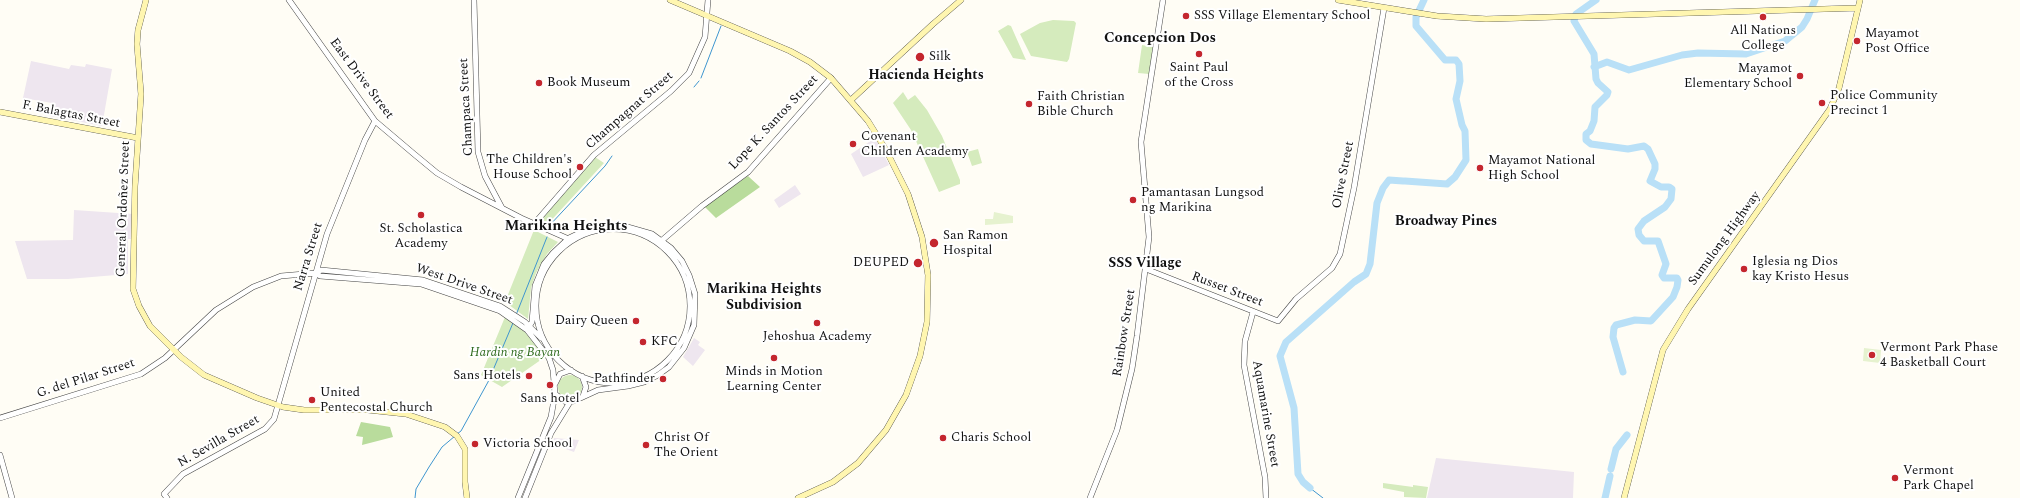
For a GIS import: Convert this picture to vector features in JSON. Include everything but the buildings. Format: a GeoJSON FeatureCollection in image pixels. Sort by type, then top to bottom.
{"type":"FeatureCollection","features":[{"type":"Feature","properties":{"kind":"main road","name":"General Ordoñez Street"},"geometry":{"type":"LineString","coordinates":[[146,0],[138,30],[138,64],[141,89],[132,240],[133,289],[139,306],[150,326],[173,350],[212,379],[248,395],[279,405],[315,411],[368,410],[406,414],[435,422],[456,434],[465,449],[464,482],[467,498]]}},
{"type":"Feature","properties":{"kind":"main road"},"geometry":{"type":"LineString","coordinates":[[670,0],[790,51],[810,62],[831,78],[868,121],[886,150],[906,188],[914,209],[926,253],[928,293],[927,322],[920,356],[908,389],[886,430],[872,448],[848,472],[806,497],[798,498]]}},
{"type":"Feature","properties":{"kind":"main road"},"geometry":{"type":"LineString","coordinates":[[851,100],[961,0]]}},
{"type":"Feature","properties":{"kind":"main road"},"geometry":{"type":"LineString","coordinates":[[1338,0],[1437,16],[1486,19],[1858,8]]}},
{"type":"Feature","properties":{"kind":"main road","name":"Sumulong Highway"},"geometry":{"type":"LineString","coordinates":[[1624,498],[1663,350],[1685,313],[1830,109],[1839,88],[1860,0]]}},
{"type":"Feature","properties":{"kind":"main road","name":"F. Balagtas Street"},"geometry":{"type":"LineString","coordinates":[[0,112],[138,138]]}},
{"type":"Feature","properties":{"kind":"street","name":"East Drive Street"},"geometry":{"type":"LineString","coordinates":[[289,0],[375,121],[437,172],[461,188],[534,224],[571,240]]}},
{"type":"Feature","properties":{"kind":"street","name":"Champaca Street"},"geometry":{"type":"LineString","coordinates":[[474,0],[478,152],[485,176],[502,208]]}},
{"type":"Feature","properties":{"kind":"street","name":"Champagnat Street"},"geometry":{"type":"LineString","coordinates":[[534,224],[594,155],[671,91],[690,73],[705,36],[708,0]]}},
{"type":"Feature","properties":{"kind":"street","name":"Rainbow Street"},"geometry":{"type":"LineString","coordinates":[[1090,498],[1116,430],[1138,336],[1146,269],[1149,221],[1141,142],[1163,0]]}},
{"type":"Feature","properties":{"kind":"street","name":"Olive Street"},"geometry":{"type":"LineString","coordinates":[[1278,321],[1296,299],[1332,268],[1340,254],[1362,144],[1384,8]]}},
{"type":"Feature","properties":{"kind":"street","name":"Lope K. Santos Street"},"geometry":{"type":"LineString","coordinates":[[661,241],[702,206],[748,172],[831,78]]}},
{"type":"Feature","properties":{"kind":"street","name":"Narra Street"},"geometry":{"type":"LineString","coordinates":[[279,405],[315,273],[341,195],[368,131],[375,121]]}},
{"type":"Feature","properties":{"kind":"street"},"geometry":{"type":"LineString","coordinates":[[518,498],[551,417],[555,394],[553,370],[549,358],[530,329],[533,294],[540,272],[553,252],[571,240],[602,228],[631,227],[661,241],[682,261],[693,286],[695,313],[689,339],[673,363],[654,377],[628,386],[598,390],[570,402],[551,433],[525,498]]}},
{"type":"Feature","properties":{"kind":"street"},"geometry":{"type":"LineString","coordinates":[[541,338],[536,302],[543,278],[557,254],[571,240]]}},
{"type":"Feature","properties":{"kind":"street"},"geometry":{"type":"LineString","coordinates":[[530,329],[541,338],[553,355],[571,370],[582,376],[606,383],[637,380],[662,366],[680,344],[689,321],[689,293],[678,266],[661,241]]}},
{"type":"Feature","properties":{"kind":"street","name":"Russet Street"},"geometry":{"type":"LineString","coordinates":[[1146,269],[1278,321]]}},
{"type":"Feature","properties":{"kind":"street","name":"West Drive Street"},"geometry":{"type":"LineString","coordinates":[[173,350],[216,310],[253,287],[281,276],[315,273],[321,270],[418,279],[500,306],[530,329]]}},
{"type":"Feature","properties":{"kind":"street","name":"Aquamarine Street"},"geometry":{"type":"LineString","coordinates":[[1253,312],[1245,341],[1244,365],[1265,477],[1266,498]]}},
{"type":"Feature","properties":{"kind":"street"},"geometry":{"type":"LineString","coordinates":[[530,329],[538,324]]}},
{"type":"Feature","properties":{"kind":"street","name":"G. del Pilar Street"},"geometry":{"type":"LineString","coordinates":[[0,418],[140,374],[152,368],[173,350]]}},
{"type":"Feature","properties":{"kind":"street"},"geometry":{"type":"LineString","coordinates":[[555,384],[560,374],[571,370]]}},
{"type":"Feature","properties":{"kind":"street"},"geometry":{"type":"LineString","coordinates":[[582,376],[586,387],[582,397]]}},
{"type":"Feature","properties":{"kind":"street"},"geometry":{"type":"LineString","coordinates":[[555,394],[562,400],[570,402]]}},
{"type":"Feature","properties":{"kind":"street","name":"N. Sevilla Street"},"geometry":{"type":"LineString","coordinates":[[166,496],[183,474],[268,427],[274,419],[279,405]]}},
{"type":"Feature","properties":{"kind":"street"},"geometry":{"type":"LineString","coordinates":[[0,455],[12,498]]}},
{"type":"Feature","properties":{"kind":"shaded area"},"geometry":{"type":"Polygon","coordinates":[[[31,61],[69,69],[71,65],[85,67],[86,64],[112,69],[102,126],[50,116],[52,103],[23,98],[31,61]]]}},
{"type":"Feature","properties":{"kind":"shaded area"},"geometry":{"type":"Polygon","coordinates":[[[875,138],[889,165],[863,177],[851,154],[875,138]]]}},
{"type":"Feature","properties":{"kind":"shaded area"},"geometry":{"type":"Polygon","coordinates":[[[795,185],[801,194],[779,208],[774,200],[795,185]]]}},
{"type":"Feature","properties":{"kind":"shaded area"},"geometry":{"type":"Polygon","coordinates":[[[74,210],[133,214],[132,239],[128,239],[128,274],[68,279],[27,279],[15,241],[73,240],[74,210]]]}},
{"type":"Feature","properties":{"kind":"shaded area"},"geometry":{"type":"Polygon","coordinates":[[[694,338],[700,342],[698,345],[705,350],[693,366],[683,357],[694,338]]]}},
{"type":"Feature","properties":{"kind":"shaded area"},"geometry":{"type":"Polygon","coordinates":[[[554,438],[579,440],[574,452],[552,444],[554,438]]]}},
{"type":"Feature","properties":{"kind":"shaded area"},"geometry":{"type":"Polygon","coordinates":[[[1436,458],[1574,472],[1573,498],[1427,498],[1436,458]]]}},
{"type":"Feature","properties":{"kind":"green space"},"geometry":{"type":"Polygon","coordinates":[[[1053,20],[1074,21],[1076,23],[1069,59],[1067,62],[1031,56],[1020,34],[1040,23],[1053,20]]]}},
{"type":"Feature","properties":{"kind":"green space"},"geometry":{"type":"Polygon","coordinates":[[[1008,25],[1011,26],[1026,60],[1013,58],[998,31],[1008,25]]]}},
{"type":"Feature","properties":{"kind":"green space"},"geometry":{"type":"Polygon","coordinates":[[[1142,45],[1153,47],[1149,74],[1138,73],[1142,45]]]}},
{"type":"Feature","properties":{"kind":"green space"},"geometry":{"type":"Polygon","coordinates":[[[903,92],[908,100],[915,95],[927,110],[942,136],[960,180],[960,184],[939,192],[911,130],[893,103],[903,92]]]}},
{"type":"Feature","properties":{"kind":"green space"},"geometry":{"type":"Polygon","coordinates":[[[978,149],[982,163],[972,166],[967,152],[978,149]]]}},
{"type":"Feature","properties":{"kind":"green space"},"geometry":{"type":"Polygon","coordinates":[[[595,157],[604,163],[545,227],[538,222],[595,157]]]}},
{"type":"Feature","properties":{"kind":"green space"},"geometry":{"type":"Polygon","coordinates":[[[748,176],[760,187],[716,218],[704,206],[748,176]]]}},
{"type":"Feature","properties":{"kind":"green space"},"geometry":{"type":"Polygon","coordinates":[[[994,212],[1013,216],[1013,223],[985,225],[985,219],[993,219],[994,212]]]}},
{"type":"Feature","properties":{"kind":"green space"},"geometry":{"type":"Polygon","coordinates":[[[534,230],[558,242],[547,254],[536,273],[531,288],[528,319],[505,302],[534,230]]]}},
{"type":"Feature","properties":{"kind":"green space","name":"Hardin ng Bayan"},"geometry":{"type":"Polygon","coordinates":[[[505,317],[525,332],[545,357],[502,387],[481,375],[505,317]]]}},
{"type":"Feature","properties":{"kind":"green space","name":"Vermont Park Phase 4 Basketball Court"},"geometry":{"type":"Polygon","coordinates":[[[1864,348],[1881,350],[1880,363],[1863,361],[1864,348]]]}},
{"type":"Feature","properties":{"kind":"green space"},"geometry":{"type":"Polygon","coordinates":[[[570,375],[579,378],[582,387],[579,396],[570,399],[561,396],[558,387],[561,378],[570,375]]]}},
{"type":"Feature","properties":{"kind":"green space"},"geometry":{"type":"Polygon","coordinates":[[[361,422],[390,427],[393,437],[362,445],[363,437],[356,436],[361,422]]]}},
{"type":"Feature","properties":{"kind":"green space"},"geometry":{"type":"Polygon","coordinates":[[[1383,483],[1413,487],[1413,485],[1428,487],[1426,498],[1404,497],[1404,492],[1383,488],[1383,483]]]}},
{"type":"Feature","properties":{"kind":"waterway"},"geometry":{"type":"LineString","coordinates":[[1405,181],[1447,184],[1455,177],[1466,160],[1465,131],[1462,125],[1456,99],[1460,81],[1459,64],[1456,60],[1445,60],[1416,26],[1416,17],[1424,0]]}},
{"type":"Feature","properties":{"kind":"waterway"},"geometry":{"type":"LineString","coordinates":[[1596,0],[1576,14],[1574,21],[1594,54],[1596,79],[1598,83],[1608,92],[1607,95],[1595,107],[1594,121],[1590,131],[1586,134],[1586,140],[1591,144],[1628,149],[1644,146],[1648,149],[1655,164],[1655,169],[1650,181],[1661,187],[1669,187],[1672,189],[1671,199],[1665,207],[1644,221],[1638,229],[1639,235],[1644,241],[1658,241],[1666,264],[1662,275],[1664,278],[1677,278],[1677,287],[1673,297],[1651,321],[1635,320],[1616,325],[1614,328],[1613,337],[1623,372]]}},
{"type":"Feature","properties":{"kind":"waterway"},"geometry":{"type":"LineString","coordinates":[[1594,67],[1607,62],[1629,70],[1682,55],[1698,53],[1746,54],[1785,41],[1802,27],[1815,0]]}},
{"type":"Feature","properties":{"kind":"waterway"},"geometry":{"type":"LineString","coordinates":[[701,78],[721,26]]}},
{"type":"Feature","properties":{"kind":"waterway"},"geometry":{"type":"LineString","coordinates":[[694,87],[699,81]]}},
{"type":"Feature","properties":{"kind":"waterway"},"geometry":{"type":"LineString","coordinates":[[549,226],[605,166],[612,156]]}},
{"type":"Feature","properties":{"kind":"waterway"},"geometry":{"type":"LineString","coordinates":[[1310,488],[1303,482],[1298,474],[1294,408],[1280,356],[1286,342],[1354,282],[1366,274],[1370,264],[1377,203],[1383,188],[1389,180],[1403,181]]}},
{"type":"Feature","properties":{"kind":"waterway"},"geometry":{"type":"LineString","coordinates":[[516,315],[547,237]]}},
{"type":"Feature","properties":{"kind":"waterway"},"geometry":{"type":"LineString","coordinates":[[457,434],[461,431],[488,382],[513,323]]}},
{"type":"Feature","properties":{"kind":"waterway"},"geometry":{"type":"LineString","coordinates":[[1611,469],[1616,449],[1627,435]]}},
{"type":"Feature","properties":{"kind":"waterway"},"geometry":{"type":"LineString","coordinates":[[415,498],[416,489],[429,467],[442,447],[455,436]]}},
{"type":"Feature","properties":{"kind":"waterway"},"geometry":{"type":"LineString","coordinates":[[1605,498],[1610,476]]}},
{"type":"Feature","properties":{"kind":"waterway"},"geometry":{"type":"LineString","coordinates":[[1310,488],[1323,498]]}},
{"type":"Feature","properties":{"kind":"place","name":"SSS Village Elementary School"},"geometry":{"type":"Point","coordinates":[1186,16]}},
{"type":"Feature","properties":{"kind":"place","name":"All Nations College"},"geometry":{"type":"Point","coordinates":[1763,17]}},
{"type":"Feature","properties":{"kind":"place","name":"Mayamot Post Office"},"geometry":{"type":"Point","coordinates":[1857,41]}},
{"type":"Feature","properties":{"kind":"place","name":"Saint Paul of the Cross"},"geometry":{"type":"Point","coordinates":[1199,54]}},
{"type":"Feature","properties":{"kind":"place","name":"Silk"},"geometry":{"type":"Point","coordinates":[920,57]}},
{"type":"Feature","properties":{"kind":"place","name":"Mayamot Elementary School"},"geometry":{"type":"Point","coordinates":[1800,76]}},
{"type":"Feature","properties":{"kind":"place","name":"Book Museum"},"geometry":{"type":"Point","coordinates":[539,83]}},
{"type":"Feature","properties":{"kind":"place","name":"Police Community Precinct 1"},"geometry":{"type":"Point","coordinates":[1822,103]}},
{"type":"Feature","properties":{"kind":"place","name":"Faith Christian Bible Church"},"geometry":{"type":"Point","coordinates":[1029,104]}},
{"type":"Feature","properties":{"kind":"place","name":"Covenant Children Academy"},"geometry":{"type":"Point","coordinates":[853,144]}},
{"type":"Feature","properties":{"kind":"place","name":"The Children's House School"},"geometry":{"type":"Point","coordinates":[580,167]}},
{"type":"Feature","properties":{"kind":"place","name":"Mayamot National High School"},"geometry":{"type":"Point","coordinates":[1480,168]}},
{"type":"Feature","properties":{"kind":"place","name":"Pamantasan Lungsod ng Marikina"},"geometry":{"type":"Point","coordinates":[1133,200]}},
{"type":"Feature","properties":{"kind":"place","name":"St. Scholastica Academy"},"geometry":{"type":"Point","coordinates":[421,215]}},
{"type":"Feature","properties":{"kind":"place","name":"San Ramon Hospital"},"geometry":{"type":"Point","coordinates":[934,243]}},
{"type":"Feature","properties":{"kind":"place","name":"DEUPED"},"geometry":{"type":"Point","coordinates":[918,263]}},
{"type":"Feature","properties":{"kind":"place","name":"Iglesia ng Dios kay Kristo Hesus"},"geometry":{"type":"Point","coordinates":[1744,269]}},
{"type":"Feature","properties":{"kind":"place","name":"Dairy Queen"},"geometry":{"type":"Point","coordinates":[636,321]}},
{"type":"Feature","properties":{"kind":"place","name":"Jehoshua Academy"},"geometry":{"type":"Point","coordinates":[817,323]}},
{"type":"Feature","properties":{"kind":"place","name":"KFC"},"geometry":{"type":"Point","coordinates":[643,342]}},
{"type":"Feature","properties":{"kind":"place","name":"Vermont Park Phase 4 Basketball Court"},"geometry":{"type":"Point","coordinates":[1872,355]}},
{"type":"Feature","properties":{"kind":"place","name":"Minds in Motion Learning Center"},"geometry":{"type":"Point","coordinates":[774,358]}},
{"type":"Feature","properties":{"kind":"place","name":"Sans Hotels"},"geometry":{"type":"Point","coordinates":[529,376]}},
{"type":"Feature","properties":{"kind":"place","name":"Pathfinder"},"geometry":{"type":"Point","coordinates":[663,379]}},
{"type":"Feature","properties":{"kind":"place","name":"Sans hotel"},"geometry":{"type":"Point","coordinates":[550,385]}},
{"type":"Feature","properties":{"kind":"place","name":"United Pentecostal Church"},"geometry":{"type":"Point","coordinates":[312,400]}},
{"type":"Feature","properties":{"kind":"place","name":"Charis School"},"geometry":{"type":"Point","coordinates":[943,438]}},
{"type":"Feature","properties":{"kind":"place","name":"Victoria School"},"geometry":{"type":"Point","coordinates":[475,444]}},
{"type":"Feature","properties":{"kind":"place","name":"Christ Of The Orient"},"geometry":{"type":"Point","coordinates":[646,445]}},
{"type":"Feature","properties":{"kind":"place","name":"Vermont Park Chapel"},"geometry":{"type":"Point","coordinates":[1895,478]}},
{"type":"Feature","properties":{"kind":"district","name":"Concepcion Dos"},"geometry":{"type":"Point","coordinates":[1160,39]}},
{"type":"Feature","properties":{"kind":"district","name":"Hacienda Heights"},"geometry":{"type":"Point","coordinates":[926,76]}},
{"type":"Feature","properties":{"kind":"district","name":"Broadway Pines"},"geometry":{"type":"Point","coordinates":[1446,222]}},
{"type":"Feature","properties":{"kind":"district","name":"Marikina Heights"},"geometry":{"type":"Point","coordinates":[566,227]}},
{"type":"Feature","properties":{"kind":"district","name":"SSS Village"},"geometry":{"type":"Point","coordinates":[1145,264]}},
{"type":"Feature","properties":{"kind":"district","name":"Marikina Heights Subdivision"},"geometry":{"type":"Point","coordinates":[764,298]}}]}
